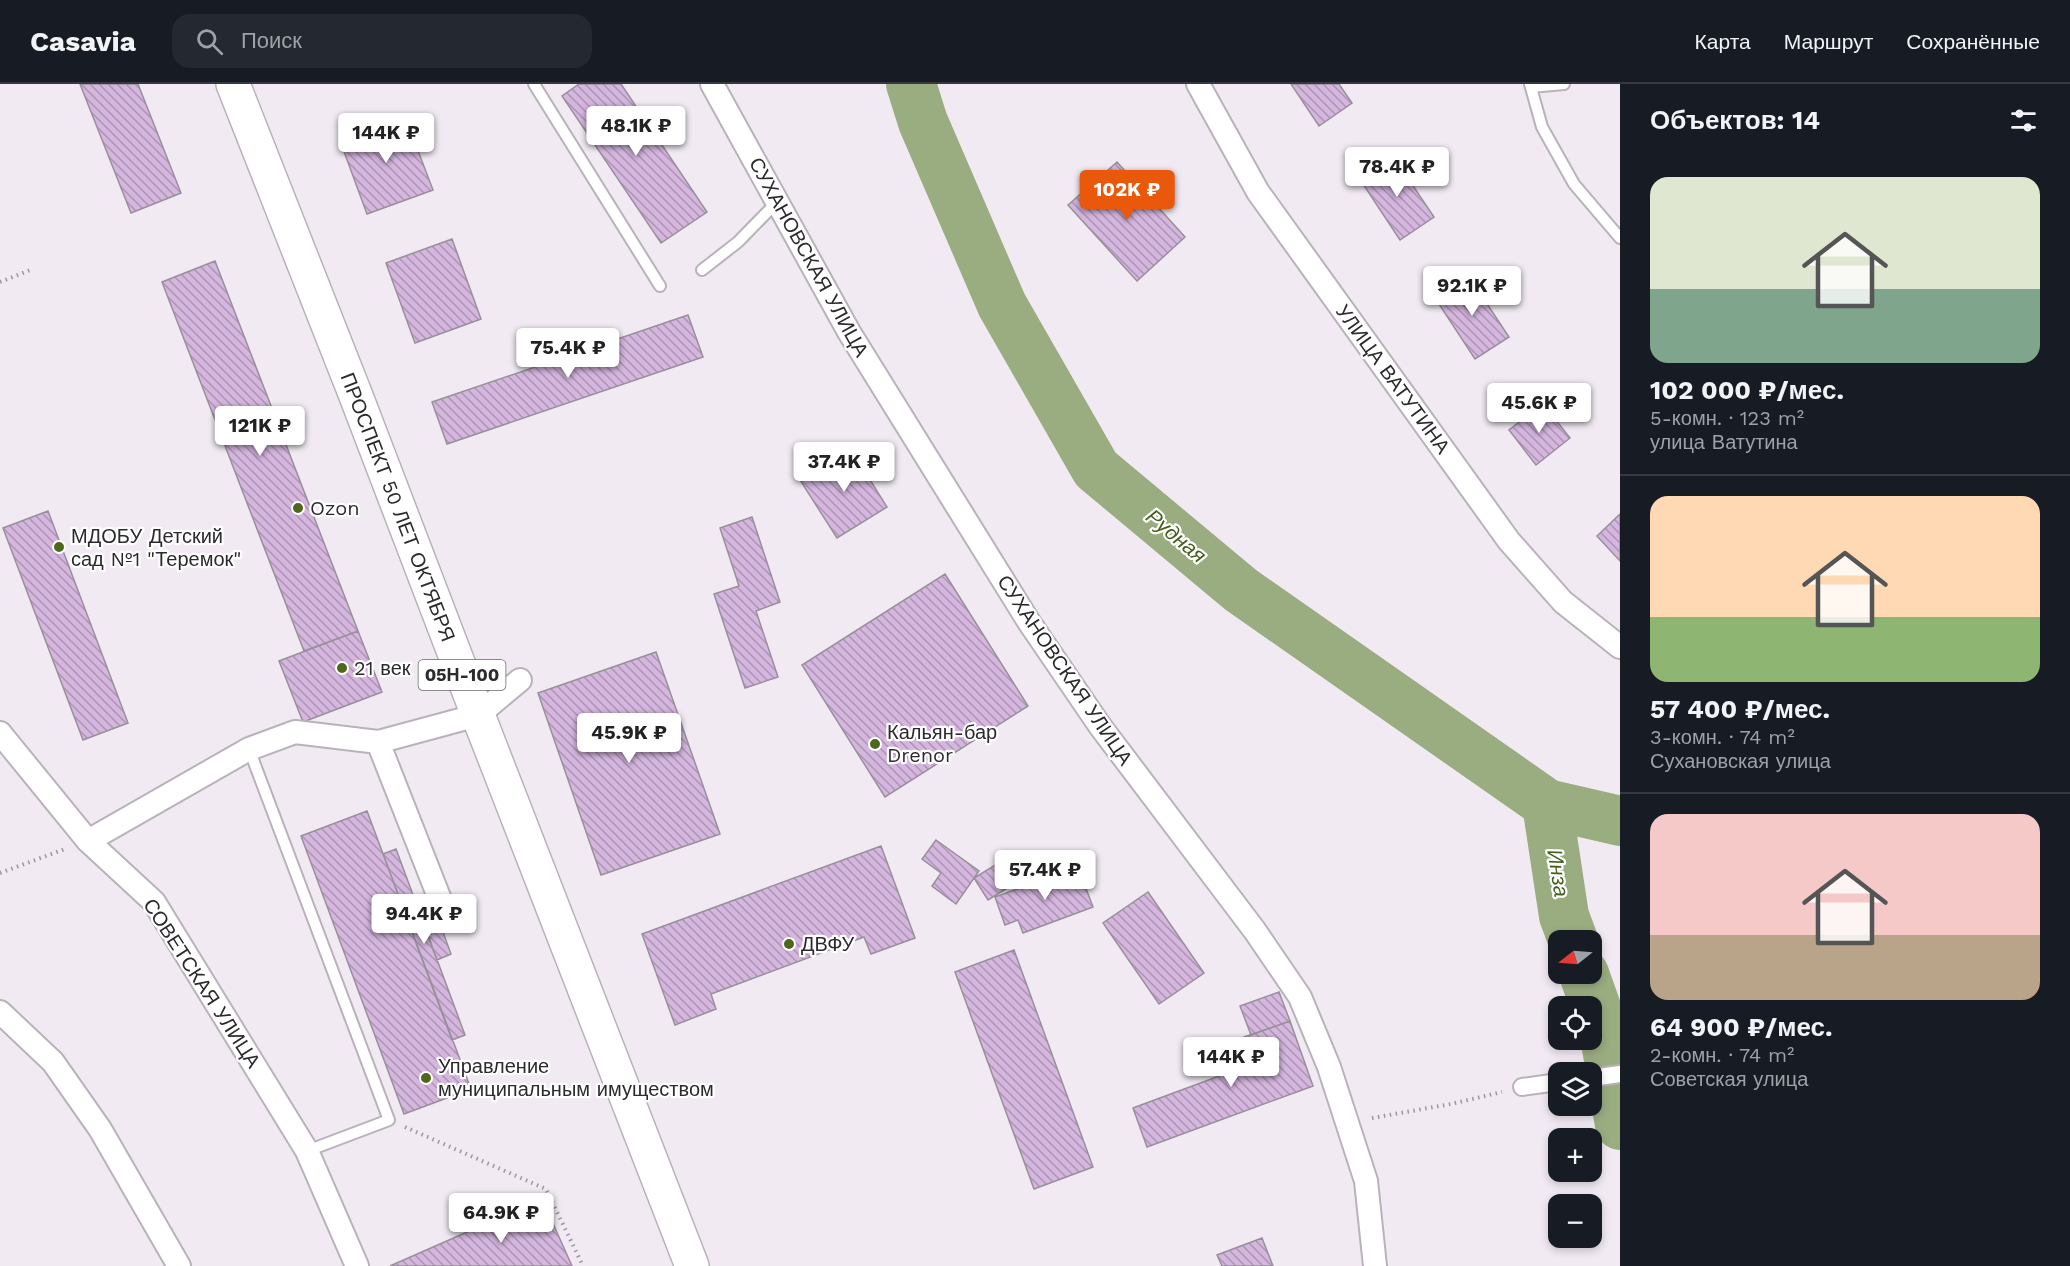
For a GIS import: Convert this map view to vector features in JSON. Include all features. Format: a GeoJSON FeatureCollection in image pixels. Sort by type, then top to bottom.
{"type":"FeatureCollection","features":[{"type":"Feature","properties":{"kind":"main road","name":"ПРОСПЕКТ 50 ЛЕТ ОКТЯБРЯ"},"geometry":{"type":"LineString","coordinates":[[233,84],[692,1266]]}},
{"type":"Feature","properties":{"kind":"street","name":"СУХАНОВСКАЯ УЛИЦА"},"geometry":{"type":"LineString","coordinates":[[712,84],[849,332],[1029,622],[1100,726],[1255,931],[1300,997],[1329,1067],[1366,1181],[1375,1266]]}},
{"type":"Feature","properties":{"kind":"street","name":"УЛИЦА ВАТУТИНА"},"geometry":{"type":"LineString","coordinates":[[1198,84],[1258,192],[1509,540],[1563,602],[1620,647]]}},
{"type":"Feature","properties":{"kind":"street"},"geometry":{"type":"LineString","coordinates":[[88,841],[249,750],[295,732],[378,742],[478,715],[520,680]]}},
{"type":"Feature","properties":{"kind":"street","name":"СОВЕТСКАЯ УЛИЦА"},"geometry":{"type":"LineString","coordinates":[[0,733],[88,841],[154,902],[308,1151],[357,1266]]}},
{"type":"Feature","properties":{"kind":"street"},"geometry":{"type":"LineString","coordinates":[[378,742],[441,902]]}},
{"type":"Feature","properties":{"kind":"street"},"geometry":{"type":"LineString","coordinates":[[0,1012],[53,1062],[87,1110],[178,1266]]}},
{"type":"Feature","properties":{"kind":"street"},"geometry":{"type":"LineString","coordinates":[[1602,1076],[1620,1074]]}},
{"type":"Feature","properties":{"kind":"street"},"geometry":{"type":"LineString","coordinates":[[1522,1087],[1548,1083]]}},
{"type":"Feature","properties":{"kind":"lane"},"geometry":{"type":"LineString","coordinates":[[534,84],[660,286]]}},
{"type":"Feature","properties":{"kind":"lane"},"geometry":{"type":"LineString","coordinates":[[1564,84],[1530,86],[1542,127],[1575,184],[1620,238]]}},
{"type":"Feature","properties":{"kind":"lane"},"geometry":{"type":"LineString","coordinates":[[702,270],[738,242],[777,202]]}},
{"type":"Feature","properties":{"kind":"lane"},"geometry":{"type":"LineString","coordinates":[[249,750],[389,1120],[308,1151]]}},
{"type":"Feature","properties":{"kind":"path"},"geometry":{"type":"LineString","coordinates":[[0,282],[33,269]]}},
{"type":"Feature","properties":{"kind":"path"},"geometry":{"type":"LineString","coordinates":[[0,873],[88,841]]}},
{"type":"Feature","properties":{"kind":"path"},"geometry":{"type":"LineString","coordinates":[[1347,1123],[1451,1104],[1522,1087]]}},
{"type":"Feature","properties":{"kind":"path"},"geometry":{"type":"LineString","coordinates":[[389,1120],[546,1189],[583,1266]]}},
{"type":"Feature","properties":{"kind":"building"},"geometry":{"type":"Polygon","coordinates":[[[80,84],[138,84],[181,193],[131,213],[80,84]]]}},
{"type":"Feature","properties":{"kind":"building"},"geometry":{"type":"Polygon","coordinates":[[[579,84],[621,84],[707,212],[661,243],[562,96],[579,84]]]}},
{"type":"Feature","properties":{"kind":"building"},"geometry":{"type":"Polygon","coordinates":[[[1291,84],[1339,84],[1352,103],[1319,126],[1291,84]]]}},
{"type":"Feature","properties":{"kind":"building"},"geometry":{"type":"Polygon","coordinates":[[[404,114],[433,190],[367,214],[339,138],[404,114]]]}},
{"type":"Feature","properties":{"kind":"building"},"geometry":{"type":"Polygon","coordinates":[[[1393,156],[1434,217],[1400,240],[1359,178],[1393,156]]]}},
{"type":"Feature","properties":{"kind":"building"},"geometry":{"type":"Polygon","coordinates":[[[1117,162],[1185,237],[1137,281],[1068,205],[1117,162]]]}},
{"type":"Feature","properties":{"kind":"building"},"geometry":{"type":"Polygon","coordinates":[[[452,239],[481,319],[415,343],[386,263],[452,239]]]}},
{"type":"Feature","properties":{"kind":"building"},"geometry":{"type":"Polygon","coordinates":[[[215,261],[358,631],[304,651],[162,282],[215,261]]]}},
{"type":"Feature","properties":{"kind":"building"},"geometry":{"type":"Polygon","coordinates":[[[1468,275],[1509,337],[1475,359],[1435,298],[1468,275]]]}},
{"type":"Feature","properties":{"kind":"building"},"geometry":{"type":"Polygon","coordinates":[[[688,315],[703,357],[447,444],[432,402],[688,315]]]}},
{"type":"Feature","properties":{"kind":"building"},"geometry":{"type":"Polygon","coordinates":[[[1543,404],[1570,438],[1536,465],[1509,430],[1543,404]]]}},
{"type":"Feature","properties":{"kind":"building"},"geometry":{"type":"Polygon","coordinates":[[[850,448],[887,507],[837,538],[800,480],[850,448]]]}},
{"type":"Feature","properties":{"kind":"building"},"geometry":{"type":"Polygon","coordinates":[[[48,511],[128,723],[83,740],[3,528],[48,511]]]}},
{"type":"Feature","properties":{"kind":"building"},"geometry":{"type":"Polygon","coordinates":[[[1620,514],[1620,561],[1597,536],[1620,514]]]}},
{"type":"Feature","properties":{"kind":"building"},"geometry":{"type":"Polygon","coordinates":[[[752,517],[780,602],[756,611],[778,677],[745,688],[714,594],[739,586],[720,528],[752,517]]]}},
{"type":"Feature","properties":{"kind":"building"},"geometry":{"type":"Polygon","coordinates":[[[945,574],[1028,706],[885,797],[802,665],[945,574]]]}},
{"type":"Feature","properties":{"kind":"building"},"geometry":{"type":"Polygon","coordinates":[[[358,631],[382,692],[303,722],[279,661],[358,631]]]}},
{"type":"Feature","properties":{"kind":"building"},"geometry":{"type":"Polygon","coordinates":[[[656,652],[720,834],[601,875],[538,693],[656,652]]]}},
{"type":"Feature","properties":{"kind":"building"},"geometry":{"type":"Polygon","coordinates":[[[367,811],[471,1089],[404,1114],[301,836],[367,811]]]}},
{"type":"Feature","properties":{"kind":"building"},"geometry":{"type":"Polygon","coordinates":[[[936,840],[979,871],[956,904],[932,886],[941,873],[922,859],[936,840]]]}},
{"type":"Feature","properties":{"kind":"building"},"geometry":{"type":"Polygon","coordinates":[[[881,846],[915,938],[871,954],[864,937],[711,994],[716,1009],[675,1025],[642,934],[881,846]]]}},
{"type":"Feature","properties":{"kind":"building"},"geometry":{"type":"Polygon","coordinates":[[[396,849],[465,1035],[452,1040],[383,854],[396,849]]]}},
{"type":"Feature","properties":{"kind":"building"},"geometry":{"type":"Polygon","coordinates":[[[1010,856],[1024,878],[988,900],[974,878],[1010,856]]]}},
{"type":"Feature","properties":{"kind":"building"},"geometry":{"type":"Polygon","coordinates":[[[1078,867],[1093,907],[1023,933],[1018,920],[1005,925],[995,897],[1078,867]]]}},
{"type":"Feature","properties":{"kind":"building"},"geometry":{"type":"Polygon","coordinates":[[[1148,892],[1204,973],[1159,1004],[1103,923],[1148,892]]]}},
{"type":"Feature","properties":{"kind":"building"},"geometry":{"type":"Polygon","coordinates":[[[437,916],[451,954],[437,960],[422,921],[437,916]]]}},
{"type":"Feature","properties":{"kind":"building"},"geometry":{"type":"Polygon","coordinates":[[[1014,950],[1093,1167],[1034,1189],[955,972],[1014,950]]]}},
{"type":"Feature","properties":{"kind":"building"},"geometry":{"type":"Polygon","coordinates":[[[1279,992],[1290,1021],[1251,1035],[1240,1006],[1279,992]]]}},
{"type":"Feature","properties":{"kind":"building"},"geometry":{"type":"Polygon","coordinates":[[[1290,1021],[1313,1086],[1147,1147],[1133,1108],[1230,1072],[1226,1063],[1250,1054],[1244,1037],[1290,1021]]]}},
{"type":"Feature","properties":{"kind":"building"},"geometry":{"type":"Polygon","coordinates":[[[542,1199],[572,1266],[390,1266],[542,1199]]]}},
{"type":"Feature","properties":{"kind":"building"},"geometry":{"type":"Polygon","coordinates":[[[1262,1238],[1273,1266],[1222,1266],[1217,1255],[1262,1238]]]}},
{"type":"Feature","properties":{"kind":"waterway","name":"Рудная"},"geometry":{"type":"LineString","coordinates":[[911,84],[923,122],[1002,305],[1096,469],[1241,590],[1547,804],[1620,821]]}},
{"type":"Feature","properties":{"kind":"waterway","name":"Инза"},"geometry":{"type":"LineString","coordinates":[[1547,804],[1564,916],[1569,930]]}},
{"type":"Feature","properties":{"kind":"waterway","name":"Инза"},"geometry":{"type":"LineString","coordinates":[[1588,984],[1604,1030],[1620,1125]]}},
{"type":"Feature","properties":{"kind":"place","name":"Ozon"},"geometry":{"type":"Point","coordinates":[298,508]}},
{"type":"Feature","properties":{"kind":"place","name":"МДОБУ Детский сад №1 \"Теремок\""},"geometry":{"type":"Point","coordinates":[59,547]}},
{"type":"Feature","properties":{"kind":"place","name":"21 век"},"geometry":{"type":"Point","coordinates":[342,668]}},
{"type":"Feature","properties":{"kind":"place","name":"Кальян-бар Drenor"},"geometry":{"type":"Point","coordinates":[875,744]}},
{"type":"Feature","properties":{"kind":"place","name":"ДВФУ"},"geometry":{"type":"Point","coordinates":[789,944]}},
{"type":"Feature","properties":{"kind":"place","name":"Управление муниципальным имуществом"},"geometry":{"type":"Point","coordinates":[426,1078]}}]}
